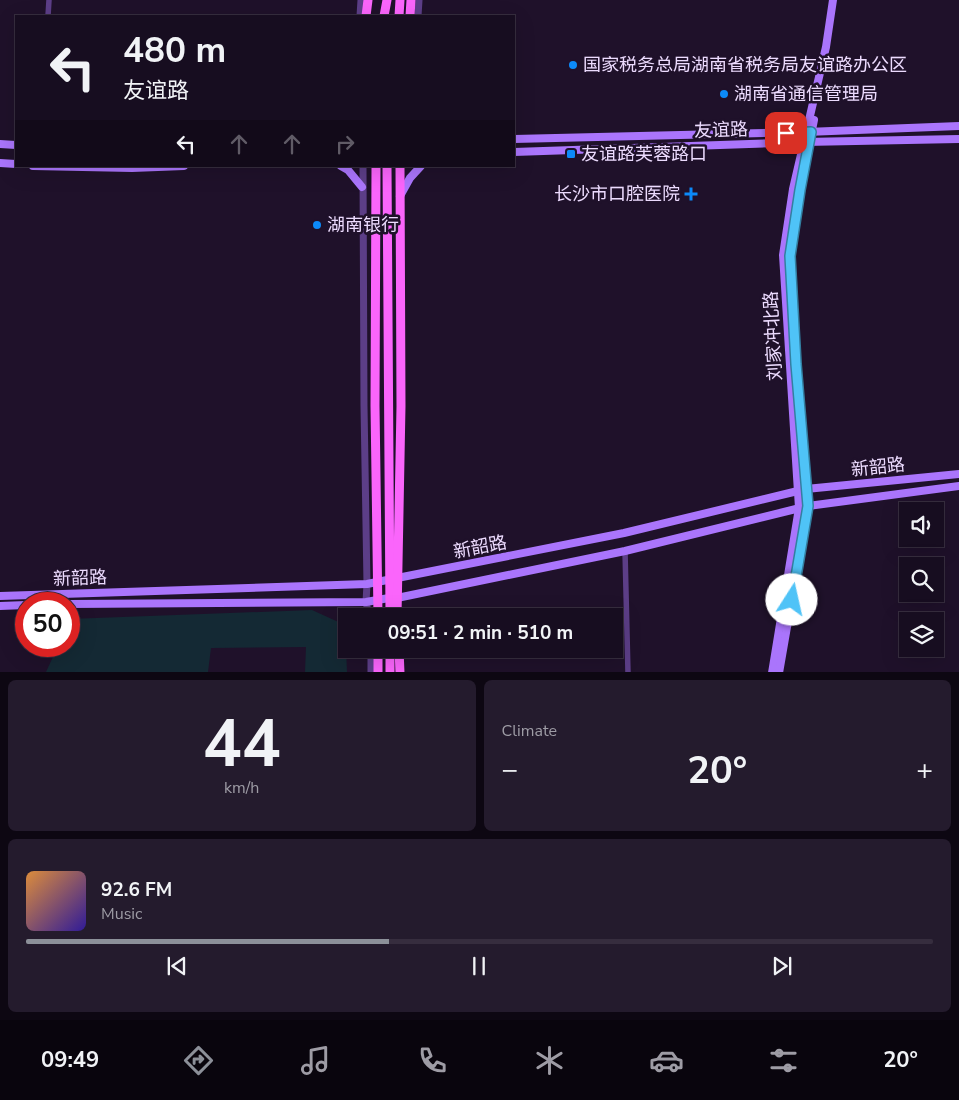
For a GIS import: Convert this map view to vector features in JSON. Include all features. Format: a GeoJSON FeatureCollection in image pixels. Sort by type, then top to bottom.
{"type":"FeatureCollection","features":[{"type":"Feature","properties":{"kind":"main road"},"geometry":{"type":"LineString","coordinates":[[366,15],[368,0]]}},
{"type":"Feature","properties":{"kind":"main road"},"geometry":{"type":"LineString","coordinates":[[384,15],[387,0]]}},
{"type":"Feature","properties":{"kind":"main road"},"geometry":{"type":"LineString","coordinates":[[398,15],[400,0]]}},
{"type":"Feature","properties":{"kind":"main road"},"geometry":{"type":"LineString","coordinates":[[410,0],[410,15]]}},
{"type":"Feature","properties":{"kind":"main road","name":"刘家冲北路"},"geometry":{"type":"LineString","coordinates":[[779,672],[808,506],[796,364],[790,256],[807,142],[834,0]]}},
{"type":"Feature","properties":{"kind":"main road","name":"刘家冲北路"},"geometry":{"type":"LineString","coordinates":[[809,132],[831,46],[838,0]]}},
{"type":"Feature","properties":{"kind":"main road","name":"友谊路"},"geometry":{"type":"LineString","coordinates":[[515,139],[809,132],[959,126]]}},
{"type":"Feature","properties":{"kind":"main road","name":"友谊路"},"geometry":{"type":"LineString","coordinates":[[515,152],[959,139]]}},
{"type":"Feature","properties":{"kind":"main road","name":"刘家冲北路"},"geometry":{"type":"LineString","coordinates":[[772,672],[799,508],[783,255],[793,189],[807,142]]}},
{"type":"Feature","properties":{"kind":"main road"},"geometry":{"type":"LineString","coordinates":[[0,144],[15,145]]}},
{"type":"Feature","properties":{"kind":"main road"},"geometry":{"type":"LineString","coordinates":[[0,163],[15,164]]}},
{"type":"Feature","properties":{"kind":"main road"},"geometry":{"type":"LineString","coordinates":[[44,167],[158,167]]}},
{"type":"Feature","properties":{"kind":"main road"},"geometry":{"type":"LineString","coordinates":[[343,167],[348,170],[362,187]]}},
{"type":"Feature","properties":{"kind":"main road"},"geometry":{"type":"LineString","coordinates":[[376,167],[378,608]]}},
{"type":"Feature","properties":{"kind":"main road"},"geometry":{"type":"LineString","coordinates":[[387,167],[394,578]]}},
{"type":"Feature","properties":{"kind":"main road"},"geometry":{"type":"LineString","coordinates":[[391,608],[401,406],[400,167]]}},
{"type":"Feature","properties":{"kind":"main road"},"geometry":{"type":"LineString","coordinates":[[400,196],[410,178],[420,167]]}},
{"type":"Feature","properties":{"kind":"main road","name":"新韶路"},"geometry":{"type":"LineString","coordinates":[[0,596],[367,584],[624,532],[806,489],[959,474]]}},
{"type":"Feature","properties":{"kind":"main road","name":"新韶路"},"geometry":{"type":"LineString","coordinates":[[80,604],[366,602],[625,552],[808,506],[959,486]]}},
{"type":"Feature","properties":{"kind":"main road"},"geometry":{"type":"LineString","coordinates":[[393,598],[395,608]]}},
{"type":"Feature","properties":{"kind":"main road"},"geometry":{"type":"LineString","coordinates":[[0,606],[15,605]]}},
{"type":"Feature","properties":{"kind":"main road"},"geometry":{"type":"LineString","coordinates":[[378,658],[378,672]]}},
{"type":"Feature","properties":{"kind":"main road"},"geometry":{"type":"LineString","coordinates":[[390,658],[390,672]]}},
{"type":"Feature","properties":{"kind":"main road"},"geometry":{"type":"LineString","coordinates":[[399,658],[400,672]]}},
{"type":"Feature","properties":{"kind":"street"},"geometry":{"type":"LineString","coordinates":[[48,0],[48,15]]}},
{"type":"Feature","properties":{"kind":"street"},"geometry":{"type":"LineString","coordinates":[[360,15],[361,0]]}},
{"type":"Feature","properties":{"kind":"street"},"geometry":{"type":"LineString","coordinates":[[418,15],[419,0]]}},
{"type":"Feature","properties":{"kind":"street"},"geometry":{"type":"LineString","coordinates":[[362,167],[367,608]]}},
{"type":"Feature","properties":{"kind":"street"},"geometry":{"type":"LineString","coordinates":[[625,552],[628,672]]}},
{"type":"Feature","properties":{"kind":"street"},"geometry":{"type":"LineString","coordinates":[[371,658],[371,672]]}},
{"type":"Feature","properties":{"kind":"shaded area"},"geometry":{"type":"Polygon","coordinates":[[[312,610],[338,622],[338,658],[346,658],[347,672],[305,672],[306,647],[211,648],[208,672],[46,672],[53,657],[80,657],[80,619],[312,610]]]}},
{"type":"Feature","properties":{"kind":"place","name":"国家税务总局湖南省税务局友谊路办公区"},"geometry":{"type":"Point","coordinates":[573,65]}},
{"type":"Feature","properties":{"kind":"place","name":"湖南省通信管理局"},"geometry":{"type":"Point","coordinates":[724,94]}},
{"type":"Feature","properties":{"kind":"place","name":"友谊路芙蓉路口"},"geometry":{"type":"Point","coordinates":[571,154]}},
{"type":"Feature","properties":{"kind":"place","name":"长沙市口腔医院"},"geometry":{"type":"Point","coordinates":[691,194]}},
{"type":"Feature","properties":{"kind":"place","name":"湖南银行"},"geometry":{"type":"Point","coordinates":[317,225]}},
{"type":"Feature","properties":{"kind":"route"},"geometry":{"type":"LineString","coordinates":[[786,133],[811,132],[790,256],[796,364],[808,506],[792,600]]}}]}
